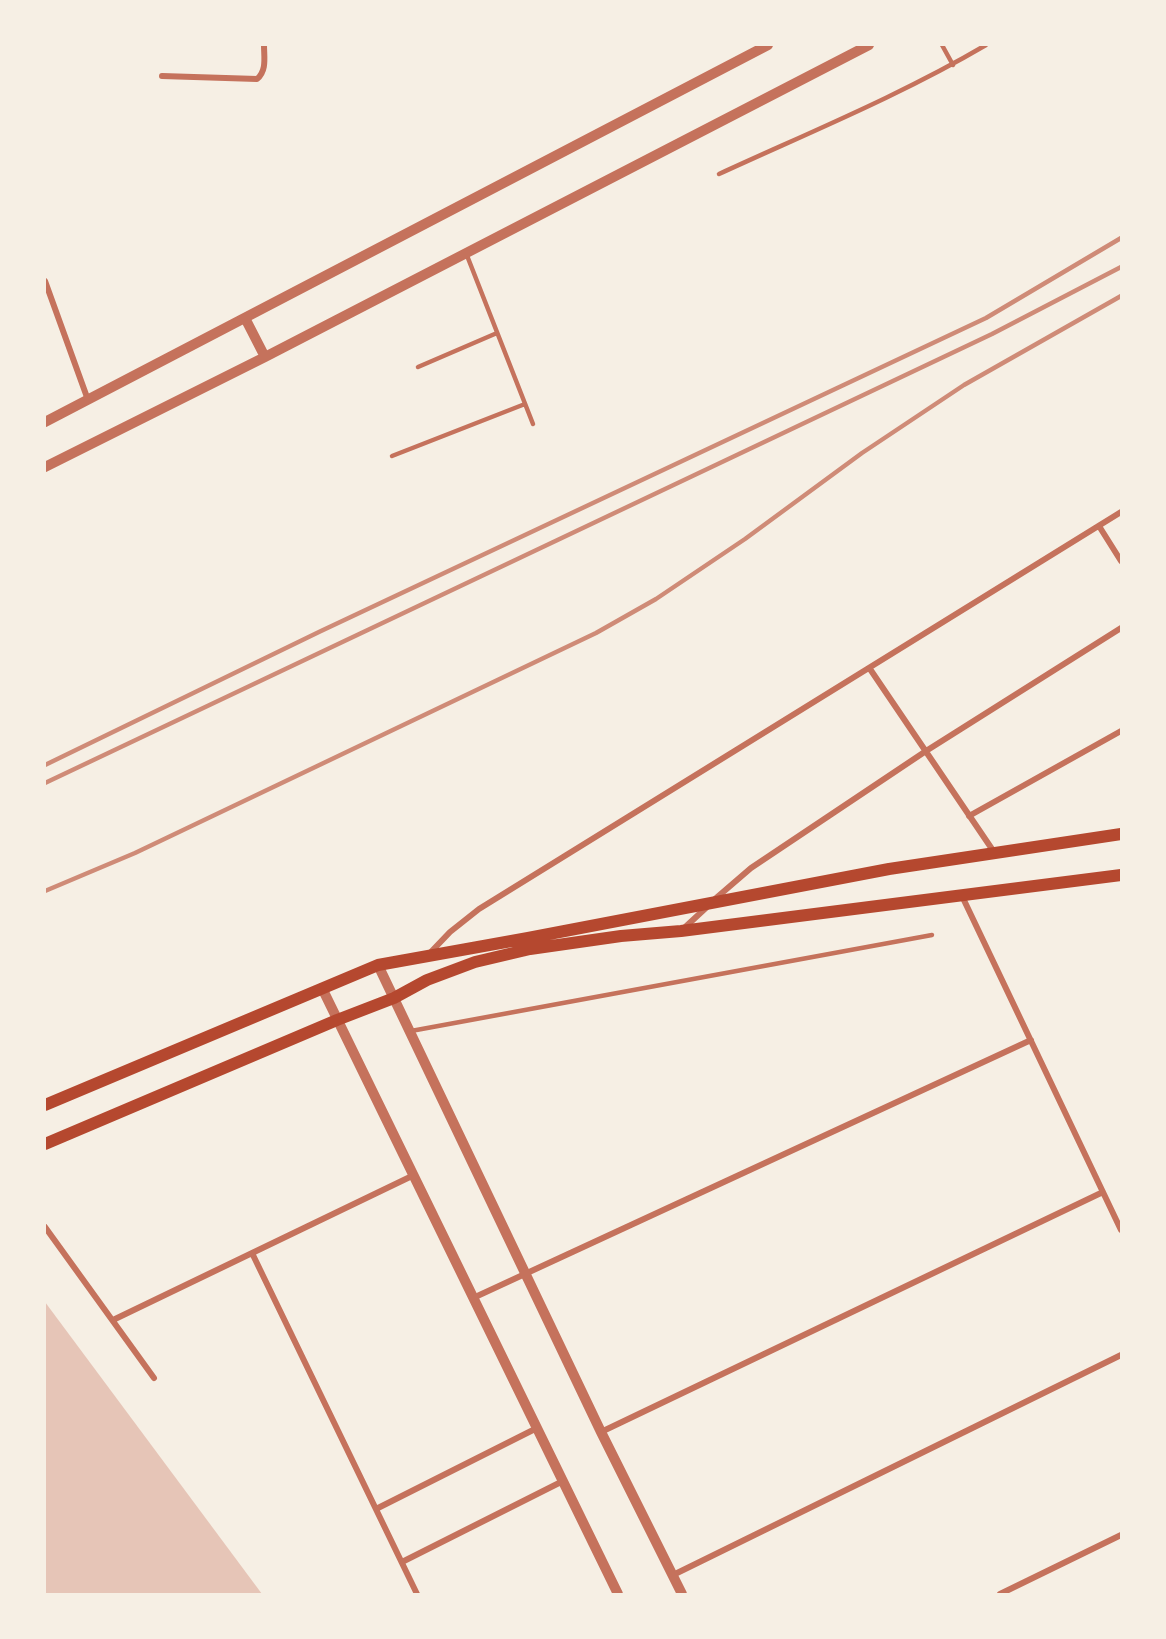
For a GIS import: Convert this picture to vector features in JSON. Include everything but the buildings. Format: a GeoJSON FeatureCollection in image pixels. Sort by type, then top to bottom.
{"type":"FeatureCollection","features":[{"type":"Feature","properties":{"kind":"main road"},"geometry":{"type":"LineString","coordinates":[[45,1105],[378,964],[426,957],[889,869],[1121,834]]}},
{"type":"Feature","properties":{"kind":"main road"},"geometry":{"type":"LineString","coordinates":[[45,1144],[394,998],[448,971],[502,954],[621,936],[681,931],[1121,875]]}},
{"type":"Feature","properties":{"kind":"street"},"geometry":{"type":"LineString","coordinates":[[162,76],[256,79],[264,68],[264,45]]}},
{"type":"Feature","properties":{"kind":"street"},"geometry":{"type":"LineString","coordinates":[[45,422],[768,45]]}},
{"type":"Feature","properties":{"kind":"street"},"geometry":{"type":"LineString","coordinates":[[45,467],[265,357],[869,45]]}},
{"type":"Feature","properties":{"kind":"street"},"geometry":{"type":"LineString","coordinates":[[45,281],[88,400]]}},
{"type":"Feature","properties":{"kind":"street"},"geometry":{"type":"LineString","coordinates":[[245,318],[265,357]]}},
{"type":"Feature","properties":{"kind":"street"},"geometry":{"type":"LineString","coordinates":[[426,957],[450,932],[479,909],[1121,512]]}},
{"type":"Feature","properties":{"kind":"street"},"geometry":{"type":"LineString","coordinates":[[1099,526],[1121,561]]}},
{"type":"Feature","properties":{"kind":"street"},"geometry":{"type":"LineString","coordinates":[[681,931],[752,868],[926,752],[1121,628]]}},
{"type":"Feature","properties":{"kind":"street"},"geometry":{"type":"LineString","coordinates":[[870,669],[995,854]]}},
{"type":"Feature","properties":{"kind":"street"},"geometry":{"type":"LineString","coordinates":[[969,816],[1121,731]]}},
{"type":"Feature","properties":{"kind":"street"},"geometry":{"type":"LineString","coordinates":[[962,896],[1121,1230]]}},
{"type":"Feature","properties":{"kind":"street"},"geometry":{"type":"LineString","coordinates":[[378,964],[525,1273],[682,1594]]}},
{"type":"Feature","properties":{"kind":"street"},"geometry":{"type":"LineString","coordinates":[[322,988],[618,1594]]}},
{"type":"Feature","properties":{"kind":"street"},"geometry":{"type":"LineString","coordinates":[[472,1298],[1031,1040]]}},
{"type":"Feature","properties":{"kind":"street"},"geometry":{"type":"LineString","coordinates":[[113,1320],[412,1176]]}},
{"type":"Feature","properties":{"kind":"street"},"geometry":{"type":"LineString","coordinates":[[602,1432],[1103,1192]]}},
{"type":"Feature","properties":{"kind":"street"},"geometry":{"type":"LineString","coordinates":[[45,1227],[154,1378]]}},
{"type":"Feature","properties":{"kind":"street"},"geometry":{"type":"LineString","coordinates":[[252,1253],[417,1594]]}},
{"type":"Feature","properties":{"kind":"street"},"geometry":{"type":"LineString","coordinates":[[673,1575],[1121,1355]]}},
{"type":"Feature","properties":{"kind":"street"},"geometry":{"type":"LineString","coordinates":[[376,1509],[537,1428]]}},
{"type":"Feature","properties":{"kind":"street"},"geometry":{"type":"LineString","coordinates":[[402,1562],[563,1481]]}},
{"type":"Feature","properties":{"kind":"street"},"geometry":{"type":"LineString","coordinates":[[1000,1594],[1121,1535]]}},
{"type":"Feature","properties":{"kind":"lane"},"geometry":{"type":"LineString","coordinates":[[942,45],[953,65]]}},
{"type":"Feature","properties":{"kind":"lane"},"geometry":{"type":"LineString","coordinates":[[719,174],[953,65],[986,45]]}},
{"type":"Feature","properties":{"kind":"lane"},"geometry":{"type":"LineString","coordinates":[[466,253],[532,424]]}},
{"type":"Feature","properties":{"kind":"lane"},"geometry":{"type":"LineString","coordinates":[[418,367],[497,333]]}},
{"type":"Feature","properties":{"kind":"lane"},"geometry":{"type":"LineString","coordinates":[[392,456],[525,404]]}},
{"type":"Feature","properties":{"kind":"lane"},"geometry":{"type":"LineString","coordinates":[[411,1031],[932,935]]}},
{"type":"Feature","properties":{"kind":"railway"},"geometry":{"type":"LineString","coordinates":[[45,765],[321,631],[986,318],[1121,238]]}},
{"type":"Feature","properties":{"kind":"railway"},"geometry":{"type":"LineString","coordinates":[[45,783],[992,334],[1121,267]]}},
{"type":"Feature","properties":{"kind":"railway"},"geometry":{"type":"LineString","coordinates":[[45,891],[135,853],[596,633],[656,599],[745,539],[862,453],[964,385],[1121,296]]}}]}
